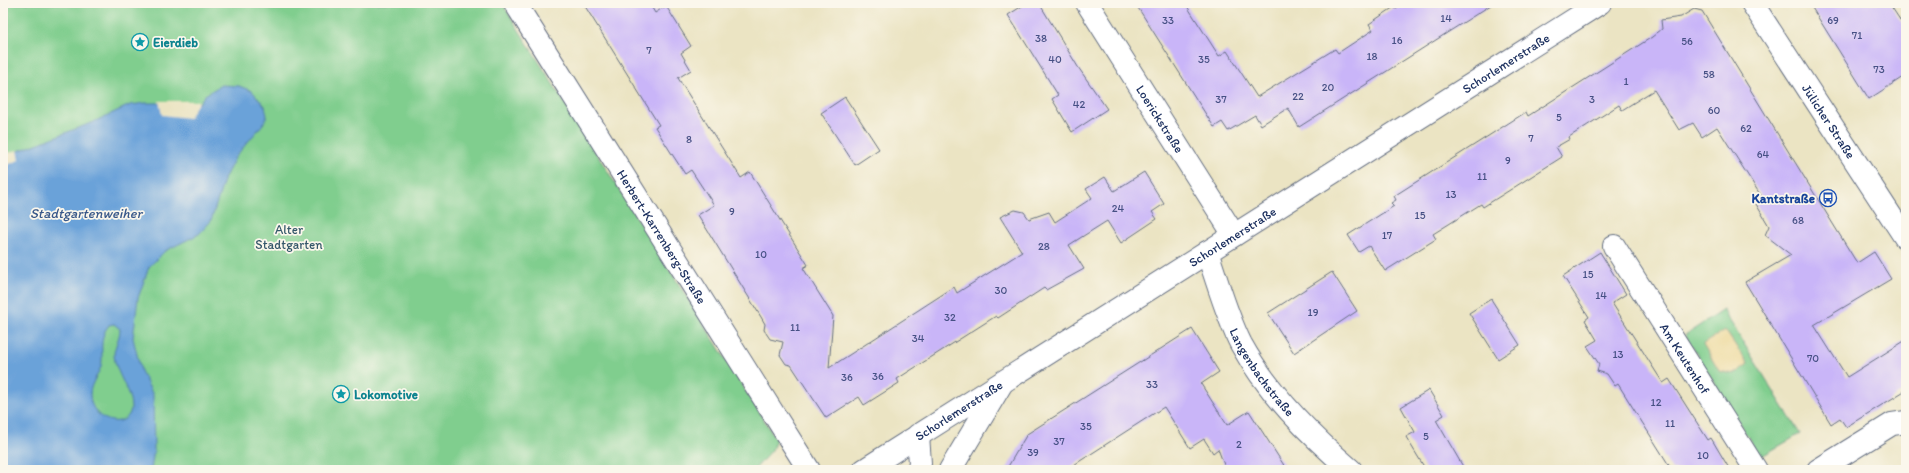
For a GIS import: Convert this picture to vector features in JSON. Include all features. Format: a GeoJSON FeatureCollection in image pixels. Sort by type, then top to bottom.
{"type":"FeatureCollection","features":[{"type":"Feature","properties":{"kind":"street","name":"Herbert-Karrenberg-Straße"},"geometry":{"type":"LineString","coordinates":[[515,3],[809,470]]}},
{"type":"Feature","properties":{"kind":"street","name":"Loerickstraße"},"geometry":{"type":"LineString","coordinates":[[1086,3],[1234,235]]}},
{"type":"Feature","properties":{"kind":"street","name":"Schorlemerstraße"},"geometry":{"type":"LineString","coordinates":[[864,470],[1600,3]]}},
{"type":"Feature","properties":{"kind":"street","name":"Jülicher Straße"},"geometry":{"type":"LineString","coordinates":[[1752,3],[1906,239]]}},
{"type":"Feature","properties":{"kind":"street","name":"Am Keutenhof"},"geometry":{"type":"LineString","coordinates":[[1614,246],[1756,470]]}},
{"type":"Feature","properties":{"kind":"street","name":"Langenbachstraße"},"geometry":{"type":"LineString","coordinates":[[1207,252],[1241,343],[1257,368],[1289,412],[1324,447],[1351,470]]}},
{"type":"Feature","properties":{"kind":"street"},"geometry":{"type":"LineString","coordinates":[[950,470],[1002,383]]}},
{"type":"Feature","properties":{"kind":"street"},"geometry":{"type":"LineString","coordinates":[[1818,470],[1892,424],[1906,422]]}},
{"type":"Feature","properties":{"kind":"street"},"geometry":{"type":"LineString","coordinates":[[918,436],[920,463],[918,470]]}},
{"type":"Feature","properties":{"kind":"green space","name":"Alter Stadtgarten"},"geometry":{"type":"Polygon","coordinates":[[[3,3],[502,3],[776,439],[772,450],[754,470],[3,470],[3,3]]]}},
{"type":"Feature","properties":{"kind":"green space"},"geometry":{"type":"Polygon","coordinates":[[[1723,310],[1800,434],[1760,457],[1685,335],[1723,310]]]}},
{"type":"Feature","properties":{"kind":"sand"},"geometry":{"type":"Polygon","coordinates":[[[1725,330],[1748,364],[1734,374],[1719,371],[1703,344],[1725,330]]]}},
{"type":"Feature","properties":{"kind":"water","name":"Stadtgartenweiher"},"geometry":{"type":"Polygon","coordinates":[[[221,85],[239,86],[252,91],[265,106],[267,116],[263,124],[236,156],[225,177],[211,221],[199,234],[165,251],[149,267],[138,298],[133,338],[141,371],[153,395],[154,450],[151,470],[3,470],[3,157],[91,123],[130,105],[146,103],[199,103],[205,95],[221,85]],[[114,324],[109,325],[104,333],[102,342],[102,360],[90,394],[92,404],[96,412],[102,417],[117,421],[124,420],[129,415],[131,408],[131,402],[117,369],[114,355],[120,329],[114,324]]]}},
{"type":"Feature","properties":{"kind":"pier"},"geometry":{"type":"Polygon","coordinates":[[[159,101],[199,101],[189,118],[162,115],[159,101]]]}},
{"type":"Feature","properties":{"kind":"pier"},"geometry":{"type":"Polygon","coordinates":[[[17,150],[19,160],[3,167],[3,155],[17,150]]]}},
{"type":"Feature","properties":{"kind":"building"},"geometry":{"type":"Polygon","coordinates":[[[583,3],[649,3],[655,13],[666,6],[691,46],[681,53],[691,70],[678,78],[741,178],[750,172],[808,265],[803,268],[833,316],[829,368],[954,287],[957,293],[1022,252],[1000,217],[1015,210],[1024,212],[1029,219],[1049,212],[1055,222],[1092,198],[1086,189],[1105,177],[1114,191],[1144,172],[1164,204],[1152,212],[1157,219],[1121,243],[1107,221],[1069,245],[1084,269],[1046,290],[1044,288],[998,318],[996,316],[897,379],[899,383],[864,405],[859,397],[826,418],[791,365],[786,364],[780,355],[783,342],[770,339],[764,330],[765,324],[761,317],[698,215],[714,205],[691,170],[685,174],[670,151],[655,127],[659,125],[583,3]]]}},
{"type":"Feature","properties":{"kind":"building"},"geometry":{"type":"Polygon","coordinates":[[[1027,3],[1039,3],[1078,67],[1107,109],[1072,132],[1052,99],[1058,95],[1008,15],[1027,3]]]}},
{"type":"Feature","properties":{"kind":"building"},"geometry":{"type":"Polygon","coordinates":[[[1135,3],[1185,3],[1219,56],[1227,51],[1257,97],[1335,49],[1338,53],[1373,30],[1369,24],[1394,7],[1396,9],[1406,3],[1494,3],[1299,127],[1288,108],[1261,125],[1255,115],[1228,131],[1222,122],[1214,127],[1135,3]]]}},
{"type":"Feature","properties":{"kind":"building"},"geometry":{"type":"Polygon","coordinates":[[[1809,3],[1889,3],[1906,29],[1906,75],[1869,99],[1809,3]]]}},
{"type":"Feature","properties":{"kind":"building"},"geometry":{"type":"Polygon","coordinates":[[[1694,9],[1702,11],[1857,263],[1874,252],[1891,279],[1814,325],[1847,377],[1906,340],[1906,390],[1846,427],[1840,418],[1831,424],[1745,282],[1791,255],[1765,235],[1769,226],[1756,204],[1763,199],[1717,127],[1702,137],[1693,123],[1679,130],[1654,90],[1622,110],[1619,105],[1569,137],[1570,139],[1556,147],[1562,157],[1483,207],[1481,204],[1433,234],[1436,239],[1385,271],[1369,246],[1359,252],[1348,235],[1394,206],[1391,203],[1396,200],[1394,196],[1526,112],[1528,116],[1652,37],[1662,29],[1661,20],[1681,17],[1694,9]]]}},
{"type":"Feature","properties":{"kind":"building"},"geometry":{"type":"Polygon","coordinates":[[[845,97],[879,149],[855,165],[821,113],[845,97]]]}},
{"type":"Feature","properties":{"kind":"building"},"geometry":{"type":"Polygon","coordinates":[[[1600,252],[1626,294],[1612,303],[1663,383],[1669,379],[1708,440],[1711,438],[1730,470],[1672,470],[1618,384],[1615,386],[1607,374],[1597,371],[1599,364],[1587,346],[1597,340],[1585,320],[1589,317],[1563,276],[1600,252]]]}},
{"type":"Feature","properties":{"kind":"building"},"geometry":{"type":"Polygon","coordinates":[[[1332,272],[1357,311],[1294,353],[1268,313],[1332,272]]]}},
{"type":"Feature","properties":{"kind":"building"},"geometry":{"type":"Polygon","coordinates":[[[1491,299],[1520,345],[1498,359],[1469,313],[1491,299]]]}},
{"type":"Feature","properties":{"kind":"building"},"geometry":{"type":"Polygon","coordinates":[[[1192,329],[1219,372],[1201,384],[1227,425],[1249,411],[1287,470],[1226,470],[1218,449],[1213,453],[1204,439],[1190,448],[1164,407],[1066,470],[1006,470],[1027,434],[1192,329]]]}},
{"type":"Feature","properties":{"kind":"building"},"geometry":{"type":"Polygon","coordinates":[[[1429,390],[1444,415],[1436,420],[1465,470],[1426,470],[1406,437],[1415,432],[1401,407],[1429,390]]]}},
{"type":"Feature","properties":{"kind":"place","name":"Eierdieb"},"geometry":{"type":"Point","coordinates":[140,42]}},
{"type":"Feature","properties":{"kind":"place","name":"Kantstraße"},"geometry":{"type":"Point","coordinates":[1828,198]}},
{"type":"Feature","properties":{"kind":"place","name":"Lokomotive"},"geometry":{"type":"Point","coordinates":[341,394]}}]}
